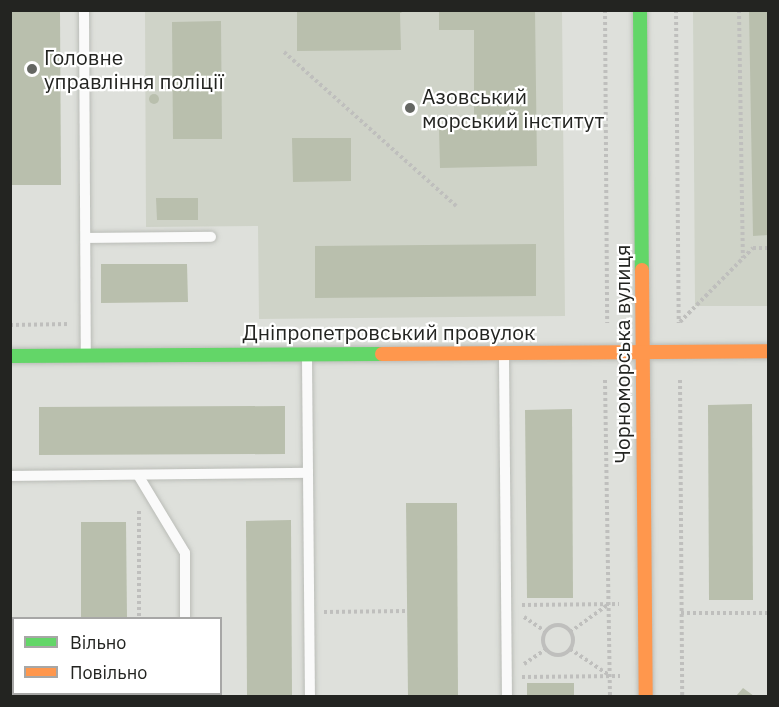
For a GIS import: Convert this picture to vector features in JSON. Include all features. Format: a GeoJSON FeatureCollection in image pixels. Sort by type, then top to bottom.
{"type":"FeatureCollection","features":[{"type":"Feature","properties":{"kind":"main road","name":"Чорноморська вулиця"},"geometry":{"type":"LineString","coordinates":[[640,10],[646,696]]}},
{"type":"Feature","properties":{"kind":"main road","name":"Дніпропетровський провулок"},"geometry":{"type":"LineString","coordinates":[[10,356],[768,351]]}},
{"type":"Feature","properties":{"kind":"lane"},"geometry":{"type":"LineString","coordinates":[[84,10],[87,356]]}},
{"type":"Feature","properties":{"kind":"lane"},"geometry":{"type":"LineString","coordinates":[[86,238],[211,237]]}},
{"type":"Feature","properties":{"kind":"lane"},"geometry":{"type":"LineString","coordinates":[[504,353],[507,696]]}},
{"type":"Feature","properties":{"kind":"lane"},"geometry":{"type":"LineString","coordinates":[[307,354],[310,696]]}},
{"type":"Feature","properties":{"kind":"lane"},"geometry":{"type":"LineString","coordinates":[[10,476],[308,473]]}},
{"type":"Feature","properties":{"kind":"lane"},"geometry":{"type":"LineString","coordinates":[[138,475],[185,553],[185,617]]}},
{"type":"Feature","properties":{"kind":"path"},"geometry":{"type":"LineString","coordinates":[[605,10],[607,323]]}},
{"type":"Feature","properties":{"kind":"path"},"geometry":{"type":"LineString","coordinates":[[676,10],[679,323],[753,248],[768,248]]}},
{"type":"Feature","properties":{"kind":"path"},"geometry":{"type":"LineString","coordinates":[[740,10],[743,258]]}},
{"type":"Feature","properties":{"kind":"path"},"geometry":{"type":"LineString","coordinates":[[284,52],[456,206]]}},
{"type":"Feature","properties":{"kind":"path"},"geometry":{"type":"LineString","coordinates":[[10,325],[86,324]]}},
{"type":"Feature","properties":{"kind":"path"},"geometry":{"type":"LineString","coordinates":[[608,380],[610,696]]}},
{"type":"Feature","properties":{"kind":"path"},"geometry":{"type":"LineString","coordinates":[[680,380],[682,696]]}},
{"type":"Feature","properties":{"kind":"path"},"geometry":{"type":"LineString","coordinates":[[138,475],[139,617]]}},
{"type":"Feature","properties":{"kind":"path"},"geometry":{"type":"LineString","coordinates":[[506,605],[645,603]]}},
{"type":"Feature","properties":{"kind":"path"},"geometry":{"type":"LineString","coordinates":[[570,632],[609,604]]}},
{"type":"Feature","properties":{"kind":"path"},"geometry":{"type":"LineString","coordinates":[[309,612],[407,611]]}},
{"type":"Feature","properties":{"kind":"path"},"geometry":{"type":"LineString","coordinates":[[681,614],[768,613]]}},
{"type":"Feature","properties":{"kind":"path"},"geometry":{"type":"LineString","coordinates":[[553,626],[563,626],[570,632],[570,649],[563,655],[554,655],[543,641],[553,626]]}},
{"type":"Feature","properties":{"kind":"path"},"geometry":{"type":"LineString","coordinates":[[570,649],[610,676]]}},
{"type":"Feature","properties":{"kind":"path"},"geometry":{"type":"LineString","coordinates":[[507,677],[646,675]]}},
{"type":"Feature","properties":{"kind":"shaded area","name":"Азовський морський інститут"},"geometry":{"type":"Polygon","coordinates":[[[145,11],[562,11],[565,316],[259,319],[258,226],[146,227],[145,11]]]}},
{"type":"Feature","properties":{"kind":"shaded area"},"geometry":{"type":"Polygon","coordinates":[[[693,11],[768,11],[768,306],[695,306],[693,11]]]}},
{"type":"Feature","properties":{"kind":"building"},"geometry":{"type":"Polygon","coordinates":[[[10,10],[60,10],[61,185],[10,185],[10,10]]]}},
{"type":"Feature","properties":{"kind":"building"},"geometry":{"type":"Polygon","coordinates":[[[297,10],[407,10],[400,13],[401,50],[297,51],[297,10]]]}},
{"type":"Feature","properties":{"kind":"building"},"geometry":{"type":"Polygon","coordinates":[[[439,10],[535,10],[537,166],[440,168],[439,128],[474,128],[474,30],[439,30],[439,10]]]}},
{"type":"Feature","properties":{"kind":"building"},"geometry":{"type":"Polygon","coordinates":[[[749,10],[768,10],[768,235],[753,236],[749,10]]]}},
{"type":"Feature","properties":{"kind":"building"},"geometry":{"type":"Polygon","coordinates":[[[221,21],[222,139],[173,139],[172,22],[221,21]]]}},
{"type":"Feature","properties":{"kind":"building"},"geometry":{"type":"Polygon","coordinates":[[[154,94],[158,95],[158,103],[154,104],[150,103],[149,99],[150,95],[154,94]]]}},
{"type":"Feature","properties":{"kind":"building"},"geometry":{"type":"Polygon","coordinates":[[[292,138],[351,138],[351,181],[293,182],[292,138]]]}},
{"type":"Feature","properties":{"kind":"building"},"geometry":{"type":"Polygon","coordinates":[[[156,198],[198,198],[198,220],[157,220],[156,198]]]}},
{"type":"Feature","properties":{"kind":"building"},"geometry":{"type":"Polygon","coordinates":[[[536,244],[536,296],[315,298],[315,246],[536,244]]]}},
{"type":"Feature","properties":{"kind":"building"},"geometry":{"type":"Polygon","coordinates":[[[101,264],[187,264],[188,302],[101,303],[101,264]]]}},
{"type":"Feature","properties":{"kind":"building"},"geometry":{"type":"Polygon","coordinates":[[[752,404],[753,600],[709,600],[708,405],[752,404]]]}},
{"type":"Feature","properties":{"kind":"building"},"geometry":{"type":"Polygon","coordinates":[[[285,406],[285,454],[39,455],[39,407],[285,406]]]}},
{"type":"Feature","properties":{"kind":"building"},"geometry":{"type":"Polygon","coordinates":[[[572,409],[573,598],[527,598],[525,410],[572,409]]]}},
{"type":"Feature","properties":{"kind":"building"},"geometry":{"type":"Polygon","coordinates":[[[406,503],[457,503],[458,696],[408,696],[406,503]]]}},
{"type":"Feature","properties":{"kind":"building"},"geometry":{"type":"Polygon","coordinates":[[[291,520],[292,696],[247,696],[246,521],[291,520]]]}},
{"type":"Feature","properties":{"kind":"building"},"geometry":{"type":"Polygon","coordinates":[[[81,522],[126,522],[127,617],[81,617],[81,522]]]}},
{"type":"Feature","properties":{"kind":"building"},"geometry":{"type":"Polygon","coordinates":[[[527,683],[574,683],[574,696],[527,696],[527,683]]]}},
{"type":"Feature","properties":{"kind":"building"},"geometry":{"type":"Polygon","coordinates":[[[743,688],[754,696],[736,696],[743,688]]]}},
{"type":"Feature","properties":{"kind":"building"},"geometry":{"type":"Polygon","coordinates":[[[82,695],[127,695],[127,696],[82,695]]]}},
{"type":"Feature","properties":{"kind":"traffic: fast"},"geometry":{"type":"LineString","coordinates":[[640,10],[642,270]]}},
{"type":"Feature","properties":{"kind":"traffic: fast"},"geometry":{"type":"LineString","coordinates":[[10,356],[382,354]]}},
{"type":"Feature","properties":{"kind":"traffic: slow"},"geometry":{"type":"LineString","coordinates":[[642,270],[646,696]]}},
{"type":"Feature","properties":{"kind":"traffic: slow"},"geometry":{"type":"LineString","coordinates":[[382,354],[768,351]]}},
{"type":"Feature","properties":{"kind":"place","name":"Головне управління поліції"},"geometry":{"type":"Point","coordinates":[32,69]}},
{"type":"Feature","properties":{"kind":"place","name":"Азовський морський інститут"},"geometry":{"type":"Point","coordinates":[410,108]}}]}
